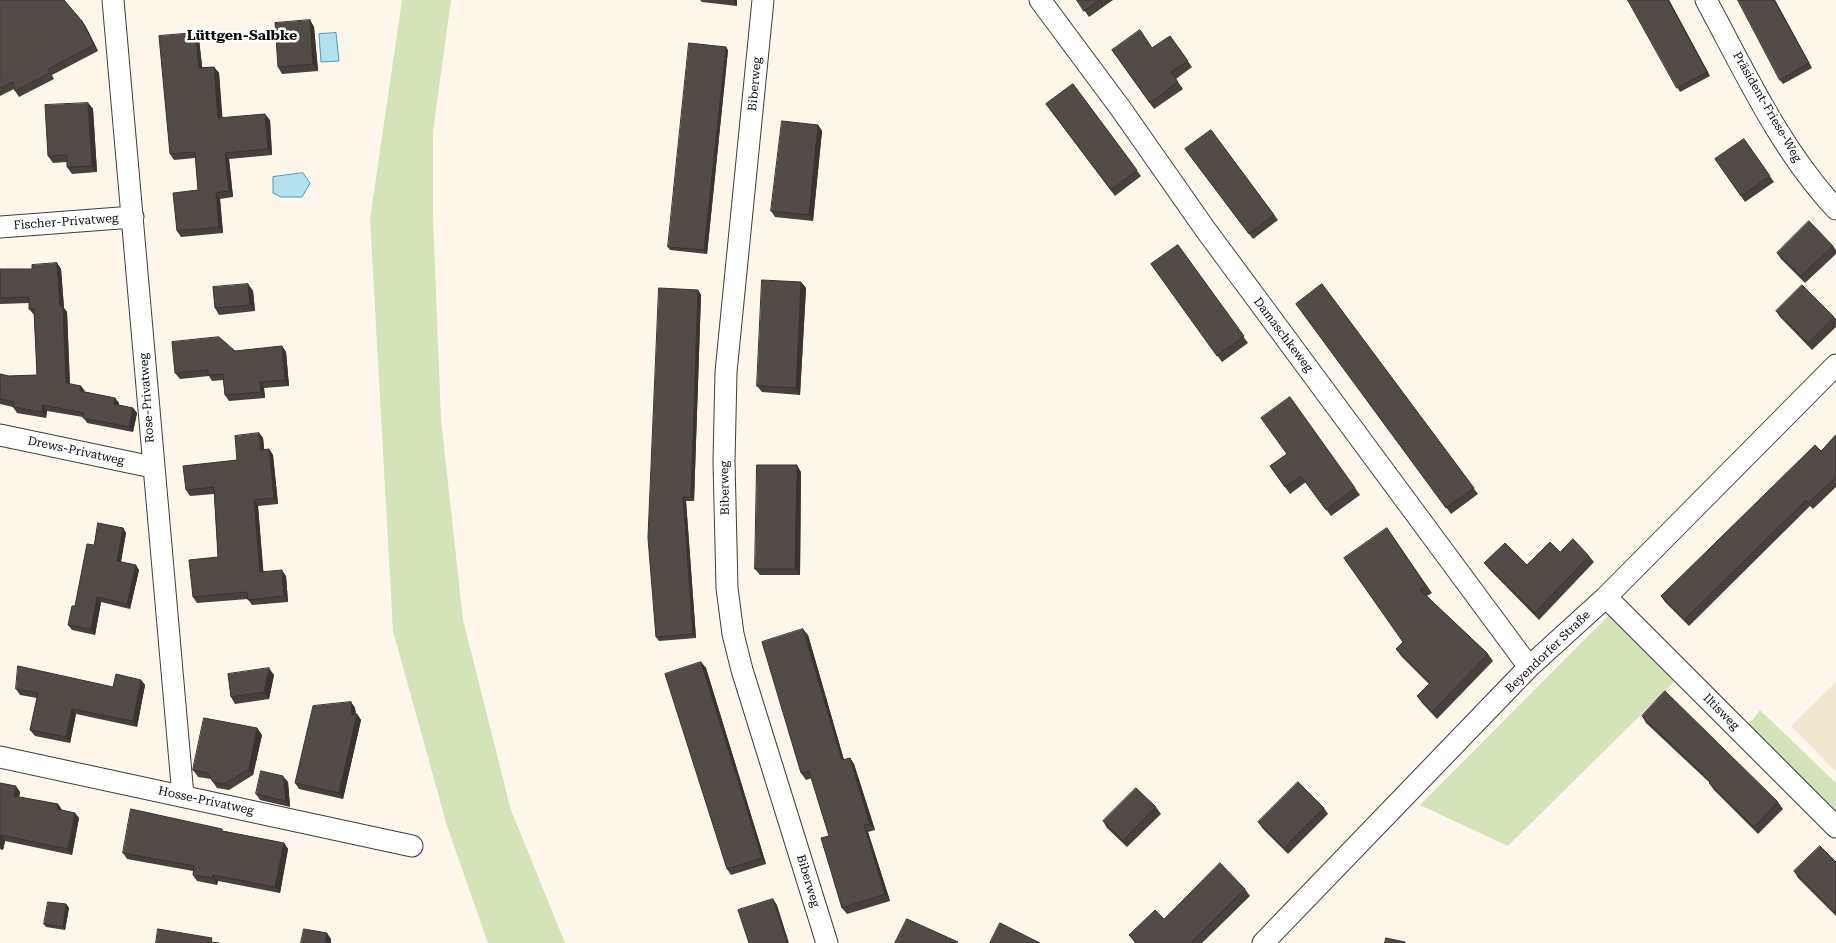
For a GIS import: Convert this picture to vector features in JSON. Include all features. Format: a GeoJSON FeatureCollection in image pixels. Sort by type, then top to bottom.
{"type":"FeatureCollection","features":[{"type":"Feature","properties":{"kind":"street","name":"Rose-Privatweg"},"geometry":{"type":"LineString","coordinates":[[113,0],[133,217],[152,466],[183,796]]}},
{"type":"Feature","properties":{"kind":"street","name":"Damaschkeweg"},"geometry":{"type":"LineString","coordinates":[[1040,0],[1121,108],[1204,229],[1529,667]]}},
{"type":"Feature","properties":{"kind":"street","name":"Präsident-Friese-Weg"},"geometry":{"type":"LineString","coordinates":[[1706,0],[1785,143],[1807,175],[1836,209]]}},
{"type":"Feature","properties":{"kind":"street","name":"Biberweg"},"geometry":{"type":"LineString","coordinates":[[762,10],[726,372],[724,461],[727,588],[742,670],[827,943]]}},
{"type":"Feature","properties":{"kind":"street","name":"Fischer-Privatweg"},"geometry":{"type":"LineString","coordinates":[[0,227],[133,217]]}},
{"type":"Feature","properties":{"kind":"street","name":"Beyendorfer Straße"},"geometry":{"type":"LineString","coordinates":[[1263,943],[1529,667],[1606,597],[1836,365]]}},
{"type":"Feature","properties":{"kind":"street","name":"Drews-Privatweg"},"geometry":{"type":"LineString","coordinates":[[0,435],[152,466]]}},
{"type":"Feature","properties":{"kind":"street","name":"Iltisweg"},"geometry":{"type":"LineString","coordinates":[[1606,597],[1836,826]]}},
{"type":"Feature","properties":{"kind":"street","name":"Hosse-Privatweg"},"geometry":{"type":"LineString","coordinates":[[0,757],[412,846]]}},
{"type":"Feature","properties":{"kind":"shaded area"},"geometry":{"type":"Polygon","coordinates":[[[1836,682],[1836,772],[1791,726],[1836,682]]]}},
{"type":"Feature","properties":{"kind":"green space"},"geometry":{"type":"Polygon","coordinates":[[[402,0],[451,0],[433,132],[433,217],[441,419],[463,620],[511,810],[565,943],[488,943],[447,826],[393,631],[370,219],[402,0]]]}},
{"type":"Feature","properties":{"kind":"green space"},"geometry":{"type":"Polygon","coordinates":[[[1612,612],[1677,679],[1508,846],[1420,805],[1612,612]]]}},
{"type":"Feature","properties":{"kind":"green space"},"geometry":{"type":"Polygon","coordinates":[[[1760,710],[1836,783],[1836,811],[1749,724],[1760,710]]]}},
{"type":"Feature","properties":{"kind":"water"},"geometry":{"type":"Polygon","coordinates":[[[336,33],[339,61],[321,62],[319,34],[336,33]]]}},
{"type":"Feature","properties":{"kind":"water"},"geometry":{"type":"Polygon","coordinates":[[[303,173],[310,183],[302,197],[281,197],[273,193],[273,177],[303,173]]]}},
{"type":"Feature","properties":{"kind":"building"},"geometry":{"type":"Polygon","coordinates":[[[0,0],[64,0],[82,21],[94,45],[48,69],[50,73],[15,91],[13,82],[0,88],[0,0]]]}},
{"type":"Feature","properties":{"kind":"building"},"geometry":{"type":"Polygon","coordinates":[[[1077,0],[1100,0],[1084,11],[1077,0]]]}},
{"type":"Feature","properties":{"kind":"building"},"geometry":{"type":"Polygon","coordinates":[[[1628,0],[1668,0],[1707,72],[1677,88],[1628,0]]]}},
{"type":"Feature","properties":{"kind":"building"},"geometry":{"type":"Polygon","coordinates":[[[1738,0],[1774,0],[1809,63],[1780,80],[1738,0]]]}},
{"type":"Feature","properties":{"kind":"building"},"geometry":{"type":"Polygon","coordinates":[[[310,20],[313,64],[278,67],[275,23],[310,20]]]}},
{"type":"Feature","properties":{"kind":"building"},"geometry":{"type":"Polygon","coordinates":[[[1140,30],[1152,48],[1170,36],[1188,61],[1171,72],[1178,82],[1150,103],[1112,50],[1140,30]]]}},
{"type":"Feature","properties":{"kind":"building"},"geometry":{"type":"Polygon","coordinates":[[[195,33],[199,68],[214,67],[218,118],[265,114],[268,149],[225,153],[229,191],[216,193],[219,227],[177,231],[173,193],[198,190],[195,152],[170,154],[159,36],[195,33]]]}},
{"type":"Feature","properties":{"kind":"building"},"geometry":{"type":"Polygon","coordinates":[[[689,43],[726,47],[704,250],[668,247],[689,43]]]}},
{"type":"Feature","properties":{"kind":"building"},"geometry":{"type":"Polygon","coordinates":[[[1073,84],[1137,170],[1111,190],[1046,104],[1073,84]]]}},
{"type":"Feature","properties":{"kind":"building"},"geometry":{"type":"Polygon","coordinates":[[[88,103],[92,166],[67,167],[67,155],[48,156],[45,105],[88,103]]]}},
{"type":"Feature","properties":{"kind":"building"},"geometry":{"type":"Polygon","coordinates":[[[782,121],[818,125],[809,215],[771,211],[782,121]]]}},
{"type":"Feature","properties":{"kind":"building"},"geometry":{"type":"Polygon","coordinates":[[[1211,130],[1274,215],[1249,234],[1185,149],[1211,130]]]}},
{"type":"Feature","properties":{"kind":"building"},"geometry":{"type":"Polygon","coordinates":[[[1744,139],[1770,176],[1741,196],[1715,159],[1744,139]]]}},
{"type":"Feature","properties":{"kind":"building"},"geometry":{"type":"Polygon","coordinates":[[[1809,221],[1833,246],[1801,276],[1777,253],[1809,221]]]}},
{"type":"Feature","properties":{"kind":"building"},"geometry":{"type":"Polygon","coordinates":[[[1178,245],[1244,336],[1217,356],[1151,264],[1178,245]]]}},
{"type":"Feature","properties":{"kind":"building"},"geometry":{"type":"Polygon","coordinates":[[[57,263],[60,306],[63,306],[66,383],[81,386],[80,391],[115,398],[114,404],[133,408],[129,427],[83,418],[84,413],[43,405],[42,412],[13,407],[14,402],[0,399],[0,374],[9,376],[37,375],[34,309],[29,309],[29,297],[0,298],[0,269],[32,269],[32,265],[57,263]]]}},
{"type":"Feature","properties":{"kind":"building"},"geometry":{"type":"Polygon","coordinates":[[[762,280],[801,282],[796,388],[757,386],[762,280]]]}},
{"type":"Feature","properties":{"kind":"building"},"geometry":{"type":"Polygon","coordinates":[[[248,284],[250,305],[215,308],[213,287],[248,284]]]}},
{"type":"Feature","properties":{"kind":"building"},"geometry":{"type":"Polygon","coordinates":[[[1322,284],[1474,488],[1446,508],[1296,304],[1322,284]]]}},
{"type":"Feature","properties":{"kind":"building"},"geometry":{"type":"Polygon","coordinates":[[[1802,285],[1834,317],[1808,343],[1776,311],[1802,285]]]}},
{"type":"Feature","properties":{"kind":"building"},"geometry":{"type":"Polygon","coordinates":[[[659,288],[698,290],[691,497],[683,497],[693,634],[656,637],[648,538],[659,288]]]}},
{"type":"Feature","properties":{"kind":"building"},"geometry":{"type":"Polygon","coordinates":[[[219,337],[235,351],[282,346],[285,380],[260,382],[261,392],[225,395],[223,374],[208,375],[208,370],[175,373],[172,342],[219,337]]]}},
{"type":"Feature","properties":{"kind":"building"},"geometry":{"type":"Polygon","coordinates":[[[1290,397],[1355,488],[1326,510],[1301,476],[1285,487],[1270,466],[1287,454],[1261,418],[1290,397]]]}},
{"type":"Feature","properties":{"kind":"building"},"geometry":{"type":"Polygon","coordinates":[[[259,433],[261,450],[269,449],[274,498],[254,500],[260,572],[282,570],[284,596],[248,600],[247,592],[193,597],[189,560],[218,557],[214,487],[186,490],[183,466],[237,460],[235,436],[259,433]]]}},
{"type":"Feature","properties":{"kind":"building"},"geometry":{"type":"Polygon","coordinates":[[[1836,435],[1836,477],[1808,503],[1806,500],[1684,620],[1661,596],[1815,445],[1821,451],[1836,435]]]}},
{"type":"Feature","properties":{"kind":"building"},"geometry":{"type":"Polygon","coordinates":[[[757,465],[797,465],[795,569],[755,569],[757,465]]]}},
{"type":"Feature","properties":{"kind":"building"},"geometry":{"type":"Polygon","coordinates":[[[98,523],[123,528],[117,561],[136,565],[127,604],[97,597],[91,629],[68,625],[72,606],[75,606],[87,544],[94,545],[98,523]]]}},
{"type":"Feature","properties":{"kind":"building"},"geometry":{"type":"Polygon","coordinates":[[[1387,528],[1426,586],[1420,590],[1488,654],[1432,712],[1417,696],[1430,683],[1396,649],[1403,642],[1344,558],[1387,528]]]}},
{"type":"Feature","properties":{"kind":"building"},"geometry":{"type":"Polygon","coordinates":[[[1573,539],[1589,556],[1535,613],[1484,563],[1505,543],[1527,565],[1550,542],[1560,552],[1573,539]]]}},
{"type":"Feature","properties":{"kind":"building"},"geometry":{"type":"Polygon","coordinates":[[[803,629],[842,760],[850,758],[870,824],[864,825],[885,894],[842,908],[821,838],[829,836],[809,771],[801,773],[762,642],[803,629]]]}},
{"type":"Feature","properties":{"kind":"building"},"geometry":{"type":"Polygon","coordinates":[[[701,662],[762,858],[727,869],[665,674],[701,662]]]}},
{"type":"Feature","properties":{"kind":"building"},"geometry":{"type":"Polygon","coordinates":[[[18,666],[113,687],[116,674],[141,680],[133,721],[72,709],[66,737],[30,730],[38,693],[16,689],[18,666]]]}},
{"type":"Feature","properties":{"kind":"building"},"geometry":{"type":"Polygon","coordinates":[[[269,668],[264,692],[231,697],[228,674],[269,668]]]}},
{"type":"Feature","properties":{"kind":"building"},"geometry":{"type":"Polygon","coordinates":[[[1665,691],[1778,802],[1754,827],[1709,783],[1711,782],[1642,716],[1665,691]]]}},
{"type":"Feature","properties":{"kind":"building"},"geometry":{"type":"Polygon","coordinates":[[[351,702],[352,715],[357,714],[339,793],[295,783],[313,706],[351,702]]]}},
{"type":"Feature","properties":{"kind":"building"},"geometry":{"type":"Polygon","coordinates":[[[204,718],[257,728],[249,769],[224,784],[213,782],[208,773],[193,770],[204,718]]]}},
{"type":"Feature","properties":{"kind":"building"},"geometry":{"type":"Polygon","coordinates":[[[261,771],[283,776],[286,801],[256,794],[261,771]]]}},
{"type":"Feature","properties":{"kind":"building"},"geometry":{"type":"Polygon","coordinates":[[[1298,782],[1324,808],[1284,848],[1258,822],[1298,782]]]}},
{"type":"Feature","properties":{"kind":"building"},"geometry":{"type":"Polygon","coordinates":[[[0,783],[16,786],[14,796],[58,804],[57,809],[75,813],[68,849],[1,835],[0,839],[0,783]]]}},
{"type":"Feature","properties":{"kind":"building"},"geometry":{"type":"Polygon","coordinates":[[[1136,788],[1156,807],[1123,841],[1103,821],[1136,788]]]}},
{"type":"Feature","properties":{"kind":"building"},"geometry":{"type":"Polygon","coordinates":[[[131,809],[222,829],[222,831],[284,843],[275,887],[213,875],[213,878],[193,875],[194,866],[123,853],[131,809]]]}},
{"type":"Feature","properties":{"kind":"building"},"geometry":{"type":"Polygon","coordinates":[[[1820,846],[1836,862],[1836,910],[1834,912],[1794,871],[1820,846]]]}},
{"type":"Feature","properties":{"kind":"building"},"geometry":{"type":"Polygon","coordinates":[[[1220,863],[1245,889],[1191,943],[1137,943],[1129,935],[1155,910],[1164,919],[1220,863]]]}},
{"type":"Feature","properties":{"kind":"building"},"geometry":{"type":"Polygon","coordinates":[[[773,899],[787,943],[749,943],[738,910],[773,899]]]}},
{"type":"Feature","properties":{"kind":"building"},"geometry":{"type":"Polygon","coordinates":[[[48,902],[66,904],[63,927],[44,924],[48,902]]]}},
{"type":"Feature","properties":{"kind":"building"},"geometry":{"type":"Polygon","coordinates":[[[907,919],[958,942],[895,943],[907,919]]]}},
{"type":"Feature","properties":{"kind":"building"},"geometry":{"type":"Polygon","coordinates":[[[1000,923],[1040,943],[990,943],[1000,923]]]}},
{"type":"Feature","properties":{"kind":"building"},"geometry":{"type":"Polygon","coordinates":[[[158,929],[212,938],[211,942],[219,943],[156,943],[158,929]]]}},
{"type":"Feature","properties":{"kind":"building"},"geometry":{"type":"Polygon","coordinates":[[[304,929],[327,933],[325,943],[301,943],[304,929]]]}},
{"type":"Feature","properties":{"kind":"building"},"geometry":{"type":"Polygon","coordinates":[[[1386,938],[1405,942],[1405,943],[1385,943],[1386,938]]]}},
{"type":"Feature","properties":{"kind":"district","name":"Lüttgen-Salbke"},"geometry":{"type":"Point","coordinates":[242,36]}}]}
